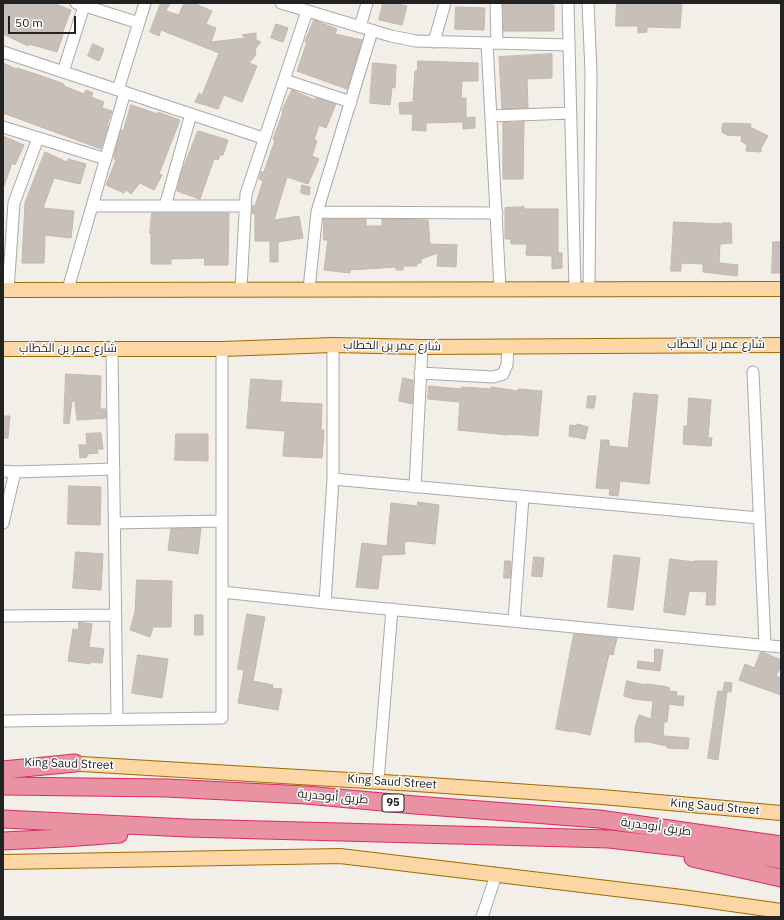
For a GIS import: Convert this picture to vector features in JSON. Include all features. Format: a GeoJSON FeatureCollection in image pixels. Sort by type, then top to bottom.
{"type":"FeatureCollection","features":[{"type":"Feature","properties":{"kind":"highway"},"geometry":{"type":"LineString","coordinates":[[3,770],[75,763]]}},
{"type":"Feature","properties":{"kind":"highway","name":"طريق أبوحدرية"},"geometry":{"type":"LineString","coordinates":[[3,786],[166,788],[306,794],[415,805],[599,819],[781,845]]}},
{"type":"Feature","properties":{"kind":"highway","name":"طريق أبوحدرية"},"geometry":{"type":"LineString","coordinates":[[3,819],[187,828],[609,839],[781,860]]}},
{"type":"Feature","properties":{"kind":"highway"},"geometry":{"type":"LineString","coordinates":[[3,841],[64,838],[187,828]]}},
{"type":"Feature","properties":{"kind":"highway"},"geometry":{"type":"LineString","coordinates":[[609,839],[781,878]]}},
{"type":"Feature","properties":{"kind":"main road"},"geometry":{"type":"LineString","coordinates":[[5,290],[781,289]]}},
{"type":"Feature","properties":{"kind":"main road","name":"شارع عمر بن الخطاب"},"geometry":{"type":"LineString","coordinates":[[3,349],[222,349],[333,345],[422,348],[781,345]]}},
{"type":"Feature","properties":{"kind":"main road","name":"King Saud Street"},"geometry":{"type":"LineString","coordinates":[[3,762],[75,763],[378,781],[602,797],[781,813]]}},
{"type":"Feature","properties":{"kind":"main road"},"geometry":{"type":"LineString","coordinates":[[3,862],[340,856],[781,910]]}},
{"type":"Feature","properties":{"kind":"street"},"geometry":{"type":"LineString","coordinates":[[68,289],[106,159],[145,3]]}},
{"type":"Feature","properties":{"kind":"street"},"geometry":{"type":"LineString","coordinates":[[281,3],[372,31],[416,41],[569,45]]}},
{"type":"Feature","properties":{"kind":"street"},"geometry":{"type":"LineString","coordinates":[[360,27],[367,3]]}},
{"type":"Feature","properties":{"kind":"street"},"geometry":{"type":"LineString","coordinates":[[434,42],[445,3]]}},
{"type":"Feature","properties":{"kind":"street"},"geometry":{"type":"LineString","coordinates":[[496,3],[492,43],[491,116],[500,289]]}},
{"type":"Feature","properties":{"kind":"street"},"geometry":{"type":"LineString","coordinates":[[568,3],[571,113],[582,289]]}},
{"type":"Feature","properties":{"kind":"street"},"geometry":{"type":"LineString","coordinates":[[582,289],[591,72],[588,3]]}},
{"type":"Feature","properties":{"kind":"street"},"geometry":{"type":"LineString","coordinates":[[64,72],[84,5],[139,23]]}},
{"type":"Feature","properties":{"kind":"street"},"geometry":{"type":"LineString","coordinates":[[241,289],[246,194],[307,11]]}},
{"type":"Feature","properties":{"kind":"street"},"geometry":{"type":"LineString","coordinates":[[309,289],[317,212],[372,31]]}},
{"type":"Feature","properties":{"kind":"street"},"geometry":{"type":"LineString","coordinates":[[3,52],[264,138]]}},
{"type":"Feature","properties":{"kind":"street"},"geometry":{"type":"LineString","coordinates":[[284,80],[350,102]]}},
{"type":"Feature","properties":{"kind":"street"},"geometry":{"type":"LineString","coordinates":[[491,116],[571,113]]}},
{"type":"Feature","properties":{"kind":"street"},"geometry":{"type":"LineString","coordinates":[[165,206],[191,114]]}},
{"type":"Feature","properties":{"kind":"street"},"geometry":{"type":"LineString","coordinates":[[3,127],[106,159]]}},
{"type":"Feature","properties":{"kind":"street"},"geometry":{"type":"LineString","coordinates":[[5,290],[8,203],[38,138]]}},
{"type":"Feature","properties":{"kind":"street"},"geometry":{"type":"LineString","coordinates":[[92,206],[245,206]]}},
{"type":"Feature","properties":{"kind":"street"},"geometry":{"type":"LineString","coordinates":[[317,212],[497,214]]}},
{"type":"Feature","properties":{"kind":"street"},"geometry":{"type":"LineString","coordinates":[[325,603],[333,480],[333,345]]}},
{"type":"Feature","properties":{"kind":"street"},"geometry":{"type":"LineString","coordinates":[[420,373],[493,377],[503,374],[507,364],[508,347]]}},
{"type":"Feature","properties":{"kind":"street"},"geometry":{"type":"LineString","coordinates":[[415,487],[422,348]]}},
{"type":"Feature","properties":{"kind":"street"},"geometry":{"type":"LineString","coordinates":[[112,349],[118,719]]}},
{"type":"Feature","properties":{"kind":"street"},"geometry":{"type":"LineString","coordinates":[[3,721],[222,718],[222,349]]}},
{"type":"Feature","properties":{"kind":"street"},"geometry":{"type":"LineString","coordinates":[[753,372],[765,646]]}},
{"type":"Feature","properties":{"kind":"street"},"geometry":{"type":"LineString","coordinates":[[3,471],[114,470]]}},
{"type":"Feature","properties":{"kind":"street"},"geometry":{"type":"LineString","coordinates":[[3,523],[15,472]]}},
{"type":"Feature","properties":{"kind":"street"},"geometry":{"type":"LineString","coordinates":[[333,480],[759,518]]}},
{"type":"Feature","properties":{"kind":"street"},"geometry":{"type":"LineString","coordinates":[[514,621],[523,496]]}},
{"type":"Feature","properties":{"kind":"street"},"geometry":{"type":"LineString","coordinates":[[114,523],[222,521]]}},
{"type":"Feature","properties":{"kind":"street"},"geometry":{"type":"LineString","coordinates":[[222,592],[392,610],[781,647]]}},
{"type":"Feature","properties":{"kind":"street"},"geometry":{"type":"LineString","coordinates":[[378,781],[392,610]]}},
{"type":"Feature","properties":{"kind":"street"},"geometry":{"type":"LineString","coordinates":[[3,616],[116,615]]}},
{"type":"Feature","properties":{"kind":"street"},"geometry":{"type":"LineString","coordinates":[[482,917],[496,875]]}},
{"type":"Feature","properties":{"kind":"building"},"geometry":{"type":"Polygon","coordinates":[[[3,3],[53,3],[71,10],[57,52],[29,44],[28,46],[3,34],[3,3]]]}},
{"type":"Feature","properties":{"kind":"building"},"geometry":{"type":"Polygon","coordinates":[[[161,3],[170,3],[166,11],[179,15],[184,3],[193,3],[212,11],[206,24],[216,28],[211,42],[246,38],[242,35],[256,33],[256,40],[261,42],[255,49],[256,55],[249,63],[257,66],[242,102],[224,95],[218,109],[195,102],[199,93],[202,95],[219,53],[161,30],[159,36],[150,32],[161,3]]]}},
{"type":"Feature","properties":{"kind":"building"},"geometry":{"type":"Polygon","coordinates":[[[383,3],[394,3],[407,6],[402,25],[379,20],[383,3]]]}},
{"type":"Feature","properties":{"kind":"building"},"geometry":{"type":"Polygon","coordinates":[[[503,3],[551,3],[551,5],[554,5],[554,31],[504,31],[503,3]]]}},
{"type":"Feature","properties":{"kind":"building"},"geometry":{"type":"Polygon","coordinates":[[[617,3],[682,3],[680,28],[647,27],[647,32],[638,33],[638,26],[616,26],[617,3]]]}},
{"type":"Feature","properties":{"kind":"building"},"geometry":{"type":"Polygon","coordinates":[[[456,7],[485,8],[484,30],[455,29],[456,7]]]}},
{"type":"Feature","properties":{"kind":"building"},"geometry":{"type":"Polygon","coordinates":[[[314,20],[337,29],[335,34],[362,40],[347,89],[297,71],[307,42],[305,42],[314,20]]]}},
{"type":"Feature","properties":{"kind":"building"},"geometry":{"type":"Polygon","coordinates":[[[276,24],[288,28],[283,42],[271,38],[276,24]]]}},
{"type":"Feature","properties":{"kind":"building"},"geometry":{"type":"Polygon","coordinates":[[[93,44],[104,49],[99,61],[88,56],[93,44]]]}},
{"type":"Feature","properties":{"kind":"building"},"geometry":{"type":"Polygon","coordinates":[[[552,54],[552,78],[527,79],[528,108],[502,109],[499,57],[552,54]]]}},
{"type":"Feature","properties":{"kind":"building"},"geometry":{"type":"Polygon","coordinates":[[[418,61],[478,63],[478,81],[462,81],[461,98],[466,98],[466,118],[475,117],[475,128],[463,129],[463,122],[426,123],[426,131],[412,130],[413,114],[400,114],[399,103],[413,102],[415,71],[417,71],[418,61]]]}},
{"type":"Feature","properties":{"kind":"building"},"geometry":{"type":"Polygon","coordinates":[[[3,63],[16,69],[17,68],[64,84],[64,86],[84,94],[86,90],[93,93],[91,97],[104,102],[102,108],[112,111],[101,149],[3,113],[3,63]]]}},
{"type":"Feature","properties":{"kind":"building"},"geometry":{"type":"Polygon","coordinates":[[[373,63],[396,65],[395,88],[392,87],[390,105],[370,103],[373,63]]]}},
{"type":"Feature","properties":{"kind":"building"},"geometry":{"type":"Polygon","coordinates":[[[292,90],[315,100],[316,98],[336,104],[326,128],[319,125],[314,140],[317,141],[312,156],[319,159],[308,184],[287,177],[274,220],[299,216],[303,238],[278,242],[278,262],[270,262],[270,241],[255,241],[255,214],[252,213],[252,210],[253,205],[255,206],[263,181],[259,179],[261,172],[264,172],[275,140],[273,139],[283,112],[282,111],[292,90]]]}},
{"type":"Feature","properties":{"kind":"building"},"geometry":{"type":"Polygon","coordinates":[[[131,105],[158,114],[158,112],[180,120],[159,174],[162,175],[154,190],[140,183],[131,194],[126,190],[124,193],[106,185],[116,160],[114,159],[114,154],[121,130],[123,131],[131,105]]]}},
{"type":"Feature","properties":{"kind":"building"},"geometry":{"type":"Polygon","coordinates":[[[524,122],[523,179],[503,179],[503,123],[524,122]]]}},
{"type":"Feature","properties":{"kind":"building"},"geometry":{"type":"Polygon","coordinates":[[[724,123],[751,124],[750,127],[768,136],[761,148],[761,152],[746,151],[747,145],[741,141],[742,136],[727,135],[722,132],[722,126],[724,123]]]}},
{"type":"Feature","properties":{"kind":"building"},"geometry":{"type":"Polygon","coordinates":[[[198,131],[228,140],[223,155],[220,155],[218,160],[214,159],[200,199],[177,191],[181,174],[198,131]]]}},
{"type":"Feature","properties":{"kind":"building"},"geometry":{"type":"Polygon","coordinates":[[[3,136],[24,145],[15,165],[12,163],[4,186],[3,186],[3,136]]]}},
{"type":"Feature","properties":{"kind":"building"},"geometry":{"type":"Polygon","coordinates":[[[45,152],[67,162],[68,159],[86,164],[80,184],[54,178],[43,208],[74,211],[71,238],[45,235],[44,263],[22,263],[25,203],[45,152]]]}},
{"type":"Feature","properties":{"kind":"building"},"geometry":{"type":"Polygon","coordinates":[[[302,185],[310,187],[309,195],[301,193],[302,185]]]}},
{"type":"Feature","properties":{"kind":"building"},"geometry":{"type":"Polygon","coordinates":[[[524,207],[524,209],[558,209],[558,253],[562,253],[562,268],[552,269],[552,256],[526,255],[527,244],[511,244],[511,239],[505,239],[505,208],[524,207]]]}},
{"type":"Feature","properties":{"kind":"building"},"geometry":{"type":"Polygon","coordinates":[[[152,213],[229,213],[228,265],[204,265],[205,258],[171,259],[171,264],[151,264],[150,233],[152,213]]]}},
{"type":"Feature","properties":{"kind":"building"},"geometry":{"type":"Polygon","coordinates":[[[324,219],[366,219],[366,226],[382,226],[382,219],[428,220],[430,244],[457,245],[456,267],[437,266],[438,253],[421,259],[421,263],[417,263],[417,266],[403,266],[403,270],[396,270],[396,267],[350,270],[350,273],[324,270],[328,240],[324,240],[324,219]]]}},
{"type":"Feature","properties":{"kind":"building"},"geometry":{"type":"Polygon","coordinates":[[[674,222],[731,223],[732,243],[720,244],[719,263],[738,265],[737,276],[703,272],[703,264],[681,263],[681,271],[671,271],[674,222]]]}},
{"type":"Feature","properties":{"kind":"building"},"geometry":{"type":"Polygon","coordinates":[[[773,242],[781,242],[781,273],[772,273],[773,242]]]}},
{"type":"Feature","properties":{"kind":"building"},"geometry":{"type":"Polygon","coordinates":[[[66,374],[101,376],[100,409],[106,409],[106,418],[77,420],[75,401],[72,401],[69,424],[64,423],[66,374]]]}},
{"type":"Feature","properties":{"kind":"building"},"geometry":{"type":"Polygon","coordinates":[[[403,378],[413,380],[412,404],[399,401],[403,378]]]}},
{"type":"Feature","properties":{"kind":"building"},"geometry":{"type":"Polygon","coordinates":[[[251,379],[282,381],[280,402],[322,404],[321,430],[324,430],[322,458],[283,456],[285,431],[247,428],[251,379]]]}},
{"type":"Feature","properties":{"kind":"building"},"geometry":{"type":"Polygon","coordinates":[[[429,386],[461,389],[462,387],[491,389],[491,387],[518,391],[518,389],[542,391],[538,436],[507,435],[458,430],[460,402],[428,399],[429,386]]]}},
{"type":"Feature","properties":{"kind":"building"},"geometry":{"type":"Polygon","coordinates":[[[634,393],[658,395],[649,484],[620,481],[618,496],[609,495],[610,489],[596,488],[601,440],[609,440],[609,446],[628,448],[634,393]]]}},
{"type":"Feature","properties":{"kind":"building"},"geometry":{"type":"Polygon","coordinates":[[[588,396],[596,396],[594,408],[587,408],[588,396]]]}},
{"type":"Feature","properties":{"kind":"building"},"geometry":{"type":"Polygon","coordinates":[[[689,398],[711,400],[708,438],[712,438],[711,446],[683,444],[684,426],[687,426],[689,398]]]}},
{"type":"Feature","properties":{"kind":"building"},"geometry":{"type":"Polygon","coordinates":[[[3,416],[10,416],[8,438],[3,438],[3,416]]]}},
{"type":"Feature","properties":{"kind":"building"},"geometry":{"type":"Polygon","coordinates":[[[577,424],[588,427],[585,439],[569,436],[570,425],[577,426],[577,424]]]}},
{"type":"Feature","properties":{"kind":"building"},"geometry":{"type":"Polygon","coordinates":[[[101,433],[103,449],[97,449],[98,453],[87,454],[87,457],[80,458],[79,445],[87,445],[86,434],[101,433]]]}},
{"type":"Feature","properties":{"kind":"building"},"geometry":{"type":"Polygon","coordinates":[[[176,434],[208,434],[208,461],[175,460],[176,434]]]}},
{"type":"Feature","properties":{"kind":"building"},"geometry":{"type":"Polygon","coordinates":[[[69,486],[101,487],[100,525],[68,524],[69,486]]]}},
{"type":"Feature","properties":{"kind":"building"},"geometry":{"type":"Polygon","coordinates":[[[418,502],[439,505],[435,544],[404,542],[405,554],[382,555],[378,589],[356,587],[362,543],[387,546],[391,503],[417,506],[418,502]]]}},
{"type":"Feature","properties":{"kind":"building"},"geometry":{"type":"Polygon","coordinates":[[[201,528],[198,554],[168,550],[171,529],[201,528]]]}},
{"type":"Feature","properties":{"kind":"building"},"geometry":{"type":"Polygon","coordinates":[[[76,552],[103,554],[101,590],[73,588],[76,552]]]}},
{"type":"Feature","properties":{"kind":"building"},"geometry":{"type":"Polygon","coordinates":[[[614,555],[640,558],[633,610],[608,607],[614,555]]]}},
{"type":"Feature","properties":{"kind":"building"},"geometry":{"type":"Polygon","coordinates":[[[534,557],[544,558],[542,577],[532,576],[534,557]]]}},
{"type":"Feature","properties":{"kind":"building"},"geometry":{"type":"Polygon","coordinates":[[[670,559],[694,562],[717,561],[715,605],[706,605],[707,592],[689,591],[685,615],[664,612],[670,559]]]}},
{"type":"Feature","properties":{"kind":"building"},"geometry":{"type":"Polygon","coordinates":[[[505,561],[511,561],[510,578],[504,578],[505,561]]]}},
{"type":"Feature","properties":{"kind":"building"},"geometry":{"type":"Polygon","coordinates":[[[137,580],[172,581],[171,627],[153,627],[150,637],[130,630],[135,612],[137,580]]]}},
{"type":"Feature","properties":{"kind":"building"},"geometry":{"type":"Polygon","coordinates":[[[247,614],[265,617],[253,681],[273,685],[272,688],[282,689],[278,710],[238,703],[244,670],[238,669],[247,614]]]}},
{"type":"Feature","properties":{"kind":"building"},"geometry":{"type":"Polygon","coordinates":[[[195,615],[203,615],[203,635],[195,635],[195,615]]]}},
{"type":"Feature","properties":{"kind":"building"},"geometry":{"type":"Polygon","coordinates":[[[79,622],[92,624],[89,647],[104,649],[102,663],[90,662],[90,664],[68,661],[73,629],[78,630],[79,622]]]}},
{"type":"Feature","properties":{"kind":"building"},"geometry":{"type":"Polygon","coordinates":[[[574,634],[617,638],[613,655],[609,654],[590,735],[556,729],[574,634]]]}},
{"type":"Feature","properties":{"kind":"building"},"geometry":{"type":"Polygon","coordinates":[[[655,649],[663,650],[660,671],[637,668],[638,661],[654,663],[655,649]]]}},
{"type":"Feature","properties":{"kind":"building"},"geometry":{"type":"Polygon","coordinates":[[[761,652],[781,660],[781,666],[776,676],[781,678],[781,695],[739,680],[745,664],[754,668],[761,652]]]}},
{"type":"Feature","properties":{"kind":"building"},"geometry":{"type":"Polygon","coordinates":[[[138,655],[168,659],[162,698],[132,693],[138,655]]]}},
{"type":"Feature","properties":{"kind":"building"},"geometry":{"type":"Polygon","coordinates":[[[627,681],[645,685],[663,686],[670,688],[669,691],[677,692],[676,696],[684,696],[683,706],[669,704],[667,722],[664,722],[663,736],[689,738],[688,749],[667,748],[667,746],[648,742],[635,742],[635,727],[639,715],[651,719],[653,701],[634,699],[624,696],[627,681]]]}},
{"type":"Feature","properties":{"kind":"building"},"geometry":{"type":"Polygon","coordinates":[[[725,682],[732,683],[731,692],[723,691],[725,682]]]}},
{"type":"Feature","properties":{"kind":"building"},"geometry":{"type":"Polygon","coordinates":[[[718,691],[727,692],[718,760],[708,758],[718,691]]]}}]}
